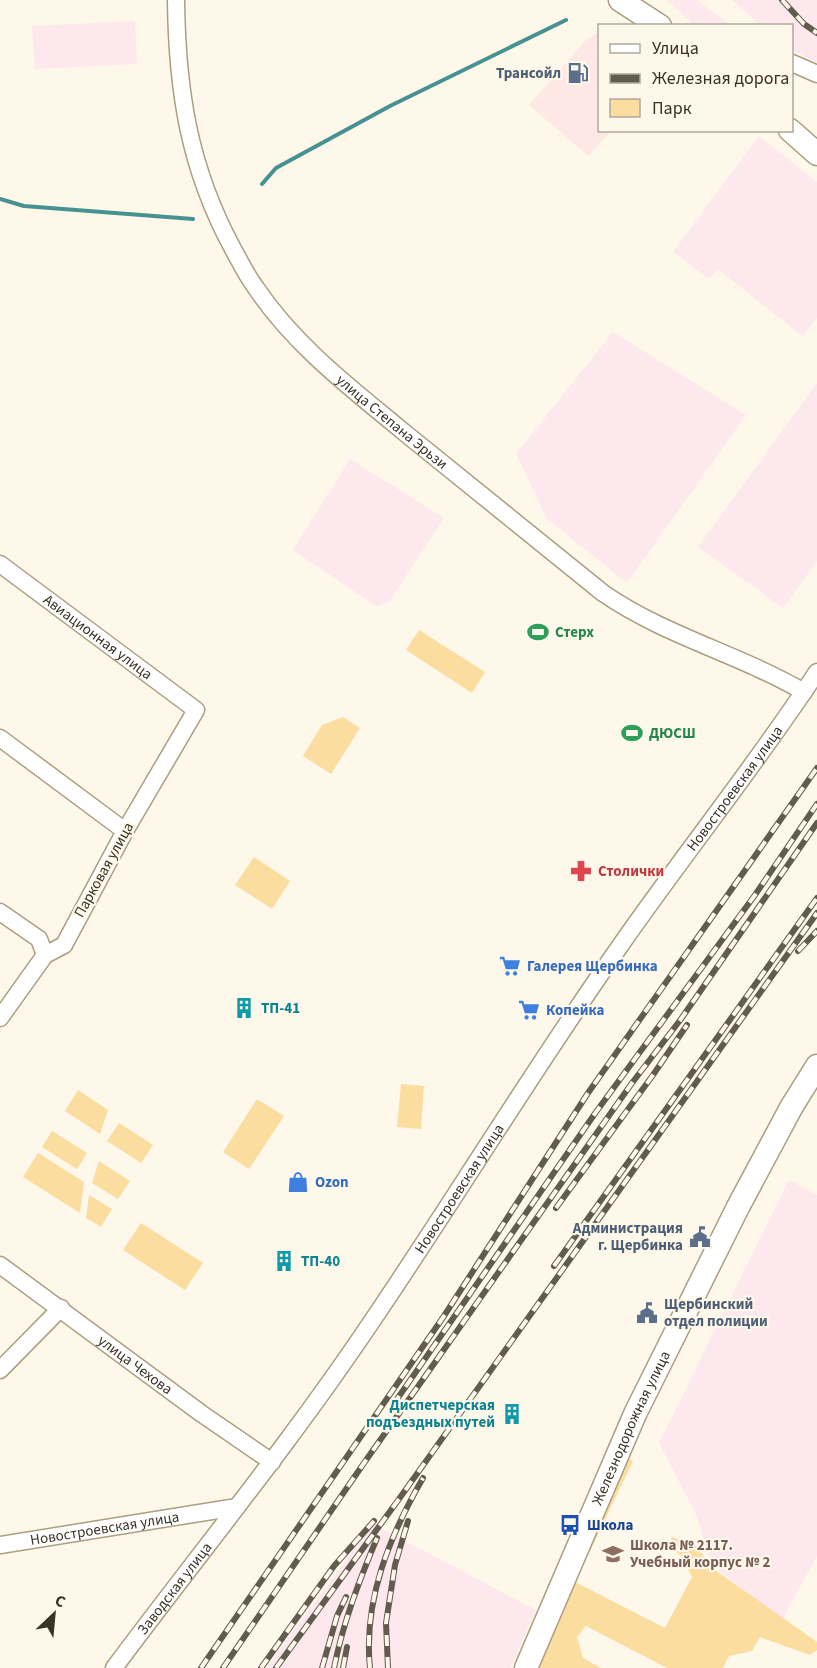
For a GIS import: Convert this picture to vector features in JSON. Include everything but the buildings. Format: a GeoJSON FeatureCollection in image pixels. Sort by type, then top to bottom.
{"type":"FeatureCollection","features":[{"type":"Feature","properties":{"kind":"main road"},"geometry":{"type":"LineString","coordinates":[[620,0],[655,22]]}},
{"type":"Feature","properties":{"kind":"main road"},"geometry":{"type":"LineString","coordinates":[[633,0],[655,22]]}},
{"type":"Feature","properties":{"kind":"main road"},"geometry":{"type":"LineString","coordinates":[[792,132],[817,154]]}},
{"type":"Feature","properties":{"kind":"main road","name":"Железнодорожная улица"},"geometry":{"type":"LineString","coordinates":[[526,1668],[635,1414],[738,1208],[792,1106],[817,1066]]}},
{"type":"Feature","properties":{"kind":"street","name":"улица Степана Эрьзи"},"geometry":{"type":"LineString","coordinates":[[176,0],[180,88],[202,181],[232,248],[255,288],[300,341],[341,380],[603,593],[641,618],[781,679],[804,692]]}},
{"type":"Feature","properties":{"kind":"street"},"geometry":{"type":"LineString","coordinates":[[793,63],[817,74]]}},
{"type":"Feature","properties":{"kind":"street","name":"Авиационная улица"},"geometry":{"type":"LineString","coordinates":[[0,564],[195,710]]}},
{"type":"Feature","properties":{"kind":"street","name":"Новостроевская улица"},"geometry":{"type":"LineString","coordinates":[[0,1545],[237,1507],[369,1326],[619,948],[817,672]]}},
{"type":"Feature","properties":{"kind":"street","name":"Парковая улица"},"geometry":{"type":"LineString","coordinates":[[0,1018],[45,955],[64,945],[125,831],[195,710]]}},
{"type":"Feature","properties":{"kind":"street"},"geometry":{"type":"LineString","coordinates":[[0,738],[125,831]]}},
{"type":"Feature","properties":{"kind":"street"},"geometry":{"type":"LineString","coordinates":[[0,912],[39,939],[45,955]]}},
{"type":"Feature","properties":{"kind":"street","name":"улица Чехова"},"geometry":{"type":"LineString","coordinates":[[0,1265],[202,1414],[272,1462]]}},
{"type":"Feature","properties":{"kind":"street"},"geometry":{"type":"LineString","coordinates":[[0,1370],[61,1308]]}},
{"type":"Feature","properties":{"kind":"street","name":"Заводская улица"},"geometry":{"type":"LineString","coordinates":[[114,1668],[237,1507]]}},
{"type":"Feature","properties":{"kind":"shaded area"},"geometry":{"type":"Polygon","coordinates":[[[667,0],[697,0],[729,24],[693,24],[667,0]]]}},
{"type":"Feature","properties":{"kind":"shaded area"},"geometry":{"type":"Polygon","coordinates":[[[732,0],[817,0],[817,63],[793,51],[793,24],[759,24],[732,0]]]}},
{"type":"Feature","properties":{"kind":"shaded area"},"geometry":{"type":"Polygon","coordinates":[[[135,21],[137,64],[35,69],[32,26],[135,21]]]}},
{"type":"Feature","properties":{"kind":"shaded area","name":"Трансойл"},"geometry":{"type":"Polygon","coordinates":[[[598,33],[598,132],[610,132],[588,156],[529,105],[585,41],[598,33]]]}},
{"type":"Feature","properties":{"kind":"shaded area"},"geometry":{"type":"Polygon","coordinates":[[[759,136],[817,182],[817,318],[802,336],[718,269],[709,279],[673,252],[759,136]]]}},
{"type":"Feature","properties":{"kind":"shaded area"},"geometry":{"type":"Polygon","coordinates":[[[613,332],[746,415],[627,583],[547,519],[516,454],[613,332]]]}},
{"type":"Feature","properties":{"kind":"shaded area"},"geometry":{"type":"Polygon","coordinates":[[[817,383],[817,561],[783,608],[698,547],[817,383]]]}},
{"type":"Feature","properties":{"kind":"shaded area"},"geometry":{"type":"Polygon","coordinates":[[[350,459],[444,518],[389,602],[376,606],[293,550],[350,459]]]}},
{"type":"Feature","properties":{"kind":"shaded area"},"geometry":{"type":"Polygon","coordinates":[[[789,1180],[817,1195],[817,1556],[782,1620],[711,1564],[696,1514],[659,1443],[789,1180]]]}},
{"type":"Feature","properties":{"kind":"shaded area"},"geometry":{"type":"Polygon","coordinates":[[[373,1524],[536,1610],[510,1668],[266,1668],[373,1524]]]}},
{"type":"Feature","properties":{"kind":"green space"},"geometry":{"type":"Polygon","coordinates":[[[419,630],[485,672],[472,693],[406,650],[419,630]]]}},
{"type":"Feature","properties":{"kind":"green space"},"geometry":{"type":"Polygon","coordinates":[[[343,717],[360,728],[331,774],[303,756],[322,725],[343,717]]]}},
{"type":"Feature","properties":{"kind":"green space"},"geometry":{"type":"Polygon","coordinates":[[[254,857],[290,881],[272,909],[235,885],[254,857]]]}},
{"type":"Feature","properties":{"kind":"green space"},"geometry":{"type":"Polygon","coordinates":[[[401,1084],[424,1086],[421,1129],[397,1127],[401,1084]]]}},
{"type":"Feature","properties":{"kind":"green space"},"geometry":{"type":"Polygon","coordinates":[[[78,1090],[108,1110],[100,1134],[65,1111],[78,1090]]]}},
{"type":"Feature","properties":{"kind":"green space"},"geometry":{"type":"Polygon","coordinates":[[[257,1099],[284,1116],[249,1169],[223,1152],[257,1099]]]}},
{"type":"Feature","properties":{"kind":"green space"},"geometry":{"type":"Polygon","coordinates":[[[119,1123],[153,1145],[141,1163],[107,1141],[119,1123]]]}},
{"type":"Feature","properties":{"kind":"green space"},"geometry":{"type":"Polygon","coordinates":[[[52,1131],[87,1153],[77,1169],[42,1147],[52,1131]]]}},
{"type":"Feature","properties":{"kind":"green space"},"geometry":{"type":"Polygon","coordinates":[[[38,1153],[84,1182],[80,1213],[23,1177],[38,1153]]]}},
{"type":"Feature","properties":{"kind":"green space"},"geometry":{"type":"Polygon","coordinates":[[[99,1161],[130,1181],[118,1199],[92,1183],[99,1161]]]}},
{"type":"Feature","properties":{"kind":"green space"},"geometry":{"type":"Polygon","coordinates":[[[89,1195],[112,1209],[101,1227],[86,1218],[89,1195]]]}},
{"type":"Feature","properties":{"kind":"green space"},"geometry":{"type":"Polygon","coordinates":[[[141,1223],[203,1263],[185,1290],[123,1250],[141,1223]]]}},
{"type":"Feature","properties":{"kind":"green space"},"geometry":{"type":"Polygon","coordinates":[[[628,1458],[633,1461],[575,1582],[665,1628],[692,1577],[682,1557],[668,1545],[672,1537],[699,1547],[708,1565],[817,1642],[817,1650],[810,1655],[760,1637],[752,1651],[729,1656],[723,1668],[667,1668],[586,1626],[577,1637],[583,1658],[601,1668],[531,1668],[628,1458]]]}},
{"type":"Feature","properties":{"kind":"waterway"},"geometry":{"type":"LineString","coordinates":[[262,184],[276,168],[390,106],[566,20]]}},
{"type":"Feature","properties":{"kind":"waterway"},"geometry":{"type":"LineString","coordinates":[[0,199],[24,206],[193,219]]}},
{"type":"Feature","properties":{"kind":"railway"},"geometry":{"type":"LineString","coordinates":[[782,0],[804,24],[817,33]]}},
{"type":"Feature","properties":{"kind":"railway"},"geometry":{"type":"LineString","coordinates":[[201,1668],[444,1316],[588,1093],[817,768]]}},
{"type":"Feature","properties":{"kind":"railway"},"geometry":{"type":"LineString","coordinates":[[393,1405],[596,1112],[755,895],[817,804]]}},
{"type":"Feature","properties":{"kind":"railway"},"geometry":{"type":"LineString","coordinates":[[223,1668],[364,1463],[632,1083],[681,1019],[817,823]]}},
{"type":"Feature","properties":{"kind":"railway"},"geometry":{"type":"LineString","coordinates":[[554,1266],[817,898]]}},
{"type":"Feature","properties":{"kind":"railway"},"geometry":{"type":"LineString","coordinates":[[276,1668],[817,913]]}},
{"type":"Feature","properties":{"kind":"railway"},"geometry":{"type":"LineString","coordinates":[[798,951],[817,931]]}},
{"type":"Feature","properties":{"kind":"railway"},"geometry":{"type":"LineString","coordinates":[[556,1208],[687,1025]]}},
{"type":"Feature","properties":{"kind":"railway"},"geometry":{"type":"LineString","coordinates":[[370,1668],[369,1643],[375,1593],[390,1545],[423,1478]]}},
{"type":"Feature","properties":{"kind":"railway"},"geometry":{"type":"LineString","coordinates":[[261,1668],[334,1566],[374,1521]]}},
{"type":"Feature","properties":{"kind":"railway"},"geometry":{"type":"LineString","coordinates":[[388,1668],[386,1623],[395,1565],[408,1521]]}},
{"type":"Feature","properties":{"kind":"railway"},"geometry":{"type":"LineString","coordinates":[[334,1668],[352,1602],[377,1538]]}},
{"type":"Feature","properties":{"kind":"railway"},"geometry":{"type":"LineString","coordinates":[[322,1668],[337,1616],[346,1597]]}},
{"type":"Feature","properties":{"kind":"railway"},"geometry":{"type":"LineString","coordinates":[[343,1668],[347,1647]]}},
{"type":"Feature","properties":{"kind":"place","name":"Трансойл"},"geometry":{"type":"Point","coordinates":[578,73]}},
{"type":"Feature","properties":{"kind":"place","name":"Стерх"},"geometry":{"type":"Point","coordinates":[538,632]}},
{"type":"Feature","properties":{"kind":"place","name":"ДЮСШ"},"geometry":{"type":"Point","coordinates":[632,733]}},
{"type":"Feature","properties":{"kind":"place","name":"Столички"},"geometry":{"type":"Point","coordinates":[581,871]}},
{"type":"Feature","properties":{"kind":"place","name":"Галерея Щербинка"},"geometry":{"type":"Point","coordinates":[510,966]}},
{"type":"Feature","properties":{"kind":"place","name":"ТП-41"},"geometry":{"type":"Point","coordinates":[244,1008]}},
{"type":"Feature","properties":{"kind":"place","name":"Копейка"},"geometry":{"type":"Point","coordinates":[529,1010]}},
{"type":"Feature","properties":{"kind":"place","name":"Ozon"},"geometry":{"type":"Point","coordinates":[298,1182]}},
{"type":"Feature","properties":{"kind":"place","name":"Администрация г. Щербинка"},"geometry":{"type":"Point","coordinates":[700,1237]}},
{"type":"Feature","properties":{"kind":"place","name":"ТП-40"},"geometry":{"type":"Point","coordinates":[284,1261]}},
{"type":"Feature","properties":{"kind":"place","name":"Щербинский отдел полиции"},"geometry":{"type":"Point","coordinates":[647,1313]}},
{"type":"Feature","properties":{"kind":"place","name":"Диспетчерская подъездных путей"},"geometry":{"type":"Point","coordinates":[512,1414]}},
{"type":"Feature","properties":{"kind":"place","name":"Школа"},"geometry":{"type":"Point","coordinates":[570,1525]}},
{"type":"Feature","properties":{"kind":"place","name":"Школа № 2117. Учебный корпус № 2"},"geometry":{"type":"Point","coordinates":[613,1554]}}]}
